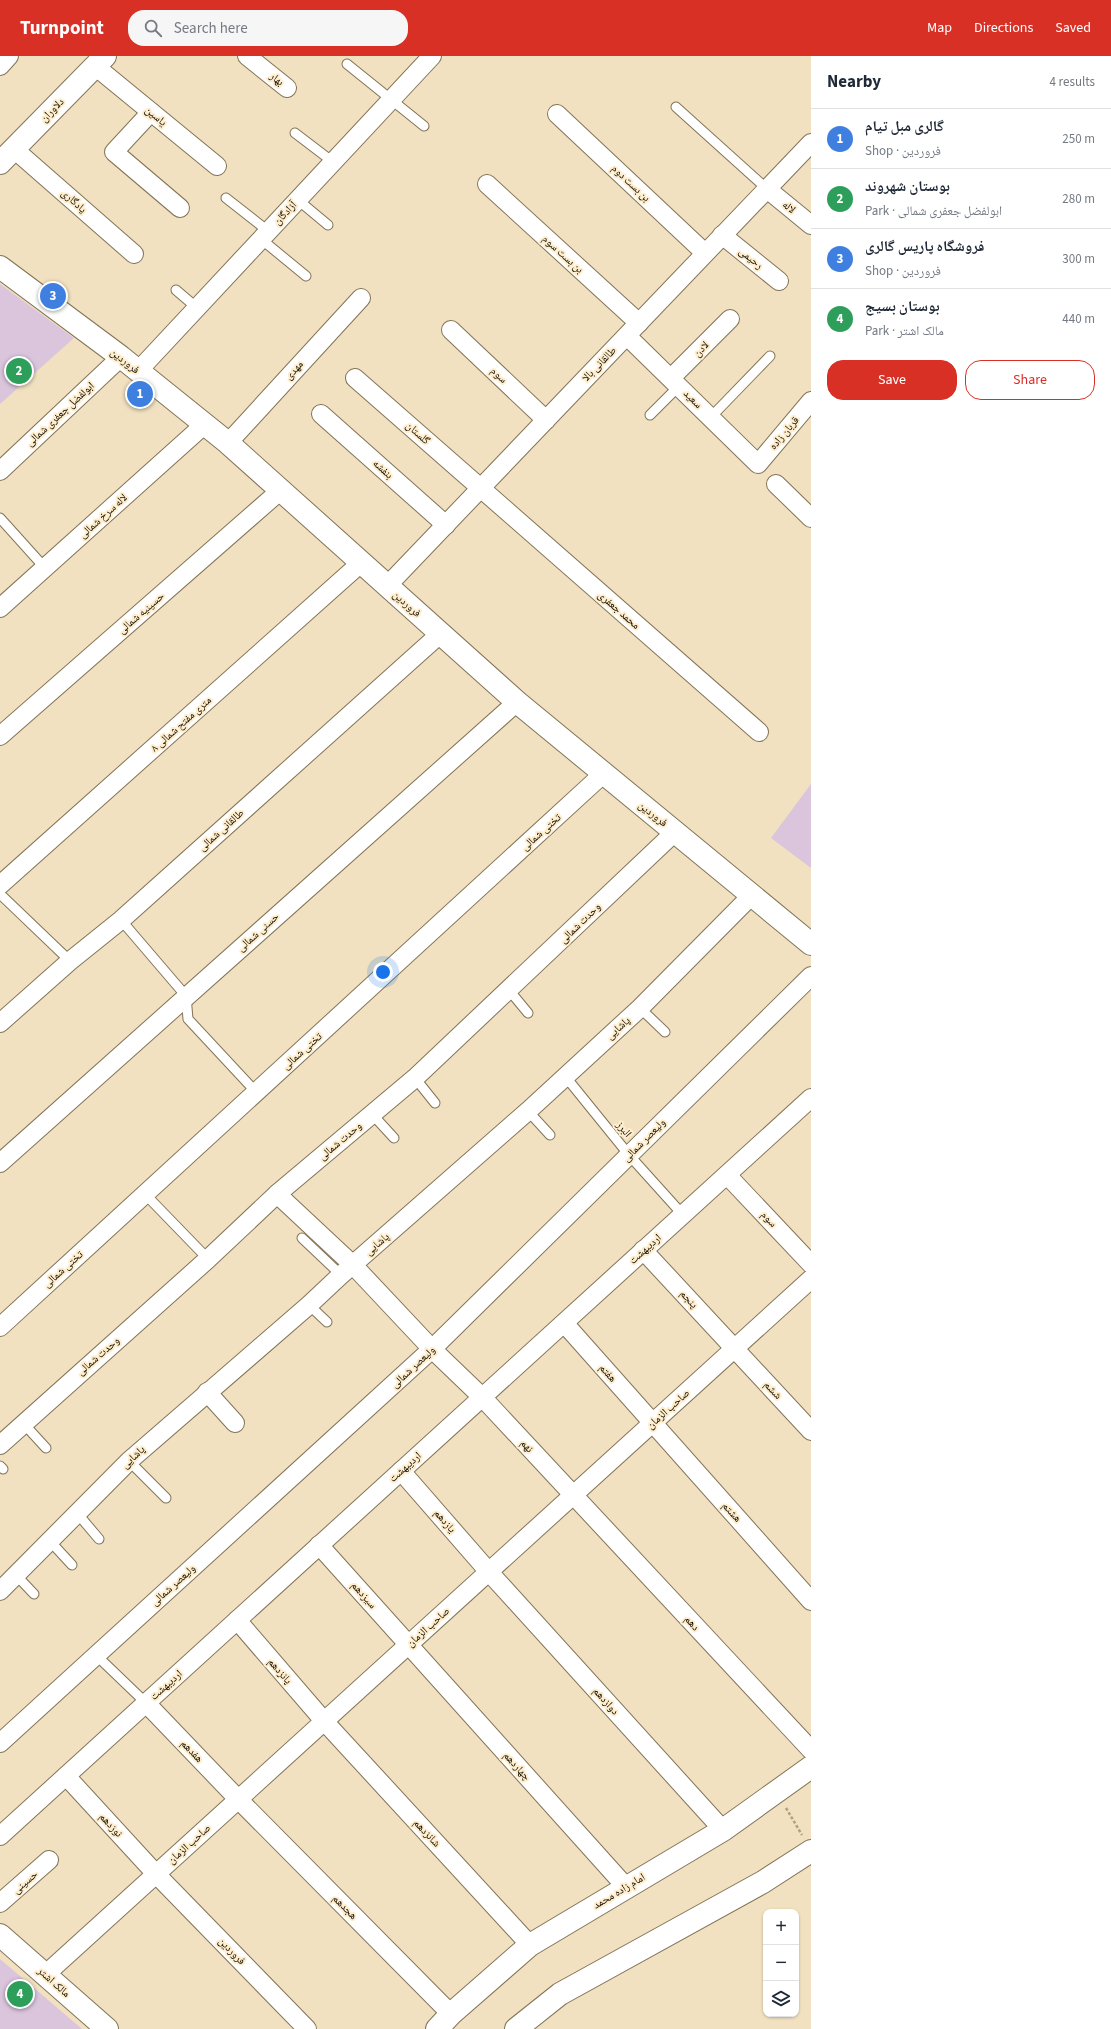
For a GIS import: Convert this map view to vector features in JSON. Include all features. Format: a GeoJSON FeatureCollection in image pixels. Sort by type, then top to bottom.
{"type":"FeatureCollection","features":[{"type":"Feature","properties":{"kind":"street"},"geometry":{"type":"LineString","coordinates":[[0,66],[9,56]]}},
{"type":"Feature","properties":{"kind":"street","name":"بهار"},"geometry":{"type":"LineString","coordinates":[[247,56],[287,88]]}},
{"type":"Feature","properties":{"kind":"street","name":"آزادگان"},"geometry":{"type":"LineString","coordinates":[[138,371],[432,56]]}},
{"type":"Feature","properties":{"kind":"street","name":"یاسین"},"geometry":{"type":"LineString","coordinates":[[100,61],[152,112],[217,166]]}},
{"type":"Feature","properties":{"kind":"street","name":"دلاوران"},"geometry":{"type":"LineString","coordinates":[[7,156],[100,61]]}},
{"type":"Feature","properties":{"kind":"street"},"geometry":{"type":"LineString","coordinates":[[152,112],[114,152],[180,208]]}},
{"type":"Feature","properties":{"kind":"street","name":"بن بست دوم"},"geometry":{"type":"LineString","coordinates":[[557,114],[705,253]]}},
{"type":"Feature","properties":{"kind":"street","name":"طالقانی بالا"},"geometry":{"type":"LineString","coordinates":[[387,586],[811,143]]}},
{"type":"Feature","properties":{"kind":"street","name":"یادگاری"},"geometry":{"type":"LineString","coordinates":[[7,156],[134,254]]}},
{"type":"Feature","properties":{"kind":"street","name":"بن بست سوم"},"geometry":{"type":"LineString","coordinates":[[487,184],[633,329]]}},
{"type":"Feature","properties":{"kind":"street","name":"لاله"},"geometry":{"type":"LineString","coordinates":[[767,189],[811,225]]}},
{"type":"Feature","properties":{"kind":"street","name":"رحیمی"},"geometry":{"type":"LineString","coordinates":[[722,235],[779,281]]}},
{"type":"Feature","properties":{"kind":"street","name":"فروردین"},"geometry":{"type":"LineString","coordinates":[[0,267],[121,357],[228,442],[517,702],[603,774],[676,831],[811,944]]}},
{"type":"Feature","properties":{"kind":"street","name":"مهدی"},"geometry":{"type":"LineString","coordinates":[[228,442],[361,298]]}},
{"type":"Feature","properties":{"kind":"street","name":"لادن"},"geometry":{"type":"LineString","coordinates":[[675,382],[730,319]]}},
{"type":"Feature","properties":{"kind":"street","name":"سعید"},"geometry":{"type":"LineString","coordinates":[[633,329],[675,382],[758,464]]}},
{"type":"Feature","properties":{"kind":"street","name":"سوم"},"geometry":{"type":"LineString","coordinates":[[451,330],[546,420]]}},
{"type":"Feature","properties":{"kind":"street","name":"ابولفضل جعفری شمالی"},"geometry":{"type":"LineString","coordinates":[[0,471],[121,357]]}},
{"type":"Feature","properties":{"kind":"street","name":"گلستان"},"geometry":{"type":"LineString","coordinates":[[355,378],[480,489]]}},
{"type":"Feature","properties":{"kind":"street","name":"قربان زاده"},"geometry":{"type":"LineString","coordinates":[[758,464],[811,401]]}},
{"type":"Feature","properties":{"kind":"street","name":"بنفشه"},"geometry":{"type":"LineString","coordinates":[[321,414],[446,525]]}},
{"type":"Feature","properties":{"kind":"street","name":"لاله سرخ شمالی"},"geometry":{"type":"LineString","coordinates":[[0,608],[205,424]]}},
{"type":"Feature","properties":{"kind":"street"},"geometry":{"type":"LineString","coordinates":[[776,484],[811,518]]}},
{"type":"Feature","properties":{"kind":"street","name":"محمد جعفری"},"geometry":{"type":"LineString","coordinates":[[480,489],[758,732]]}},
{"type":"Feature","properties":{"kind":"street","name":"حسینیه شمالی"},"geometry":{"type":"LineString","coordinates":[[0,736],[281,490]]}},
{"type":"Feature","properties":{"kind":"street","name":"۸ متری مفتح شمالی"},"geometry":{"type":"LineString","coordinates":[[0,885],[362,562]]}},
{"type":"Feature","properties":{"kind":"street","name":"طالقانی شمالی"},"geometry":{"type":"LineString","coordinates":[[0,1023],[70,961],[121,920],[440,634]]}},
{"type":"Feature","properties":{"kind":"street","name":"حسنی شمالی"},"geometry":{"type":"LineString","coordinates":[[0,1163],[517,702]]}},
{"type":"Feature","properties":{"kind":"street","name":"تختی شمالی"},"geometry":{"type":"LineString","coordinates":[[0,1327],[603,774]]}},
{"type":"Feature","properties":{"kind":"street","name":"وحدت شمالی"},"geometry":{"type":"LineString","coordinates":[[0,1446],[208,1259],[277,1194],[415,1078],[676,831]]}},
{"type":"Feature","properties":{"kind":"street","name":"پاشایی"},"geometry":{"type":"LineString","coordinates":[[0,1591],[129,1461],[309,1305],[528,1111],[640,1008],[752,895]]}},
{"type":"Feature","properties":{"kind":"street","name":"ولیعصر شمالی"},"geometry":{"type":"LineString","coordinates":[[0,1743],[432,1349],[811,976]]}},
{"type":"Feature","properties":{"kind":"street","name":"اردیبهشت"},"geometry":{"type":"LineString","coordinates":[[0,1836],[811,1098]]}},
{"type":"Feature","properties":{"kind":"street","name":"سوم"},"geometry":{"type":"LineString","coordinates":[[727,1175],[811,1264]]}},
{"type":"Feature","properties":{"kind":"street","name":"نهم"},"geometry":{"type":"LineString","coordinates":[[277,1194],[347,1270],[482,1397],[573,1495]]}},
{"type":"Feature","properties":{"kind":"street","name":"پنجم"},"geometry":{"type":"LineString","coordinates":[[644,1250],[734,1348]]}},
{"type":"Feature","properties":{"kind":"street","name":"صاحب الزمان"},"geometry":{"type":"LineString","coordinates":[[46,1974],[811,1279]]}},
{"type":"Feature","properties":{"kind":"street","name":"هفتم"},"geometry":{"type":"LineString","coordinates":[[564,1322],[653,1423]]}},
{"type":"Feature","properties":{"kind":"street","name":"ششم"},"geometry":{"type":"LineString","coordinates":[[734,1348],[811,1431]]}},
{"type":"Feature","properties":{"kind":"street"},"geometry":{"type":"LineString","coordinates":[[207,1392],[235,1423]]}},
{"type":"Feature","properties":{"kind":"street","name":"هشتم"},"geometry":{"type":"LineString","coordinates":[[653,1423],[811,1601]]}},
{"type":"Feature","properties":{"kind":"street","name":"یازدهم"},"geometry":{"type":"LineString","coordinates":[[401,1471],[489,1572]]}},
{"type":"Feature","properties":{"kind":"street","name":"دهم"},"geometry":{"type":"LineString","coordinates":[[573,1495],[811,1750]]}},
{"type":"Feature","properties":{"kind":"street","name":"سیزدهم"},"geometry":{"type":"LineString","coordinates":[[319,1545],[408,1645]]}},
{"type":"Feature","properties":{"kind":"street","name":"دوازدهم"},"geometry":{"type":"LineString","coordinates":[[489,1572],[723,1830]]}},
{"type":"Feature","properties":{"kind":"street","name":"پانزدهم"},"geometry":{"type":"LineString","coordinates":[[237,1620],[324,1722]]}},
{"type":"Feature","properties":{"kind":"street","name":"چهاردهم"},"geometry":{"type":"LineString","coordinates":[[408,1645],[626,1887]]}},
{"type":"Feature","properties":{"kind":"street","name":"هفدهم"},"geometry":{"type":"LineString","coordinates":[[146,1703],[238,1800]]}},
{"type":"Feature","properties":{"kind":"street","name":"شانزدهم"},"geometry":{"type":"LineString","coordinates":[[324,1722],[530,1946]]}},
{"type":"Feature","properties":{"kind":"street","name":"امام زاده محمد"},"geometry":{"type":"LineString","coordinates":[[444,2022],[530,1946],[723,1830],[811,1767]]}},
{"type":"Feature","properties":{"kind":"street","name":"نوزدهم"},"geometry":{"type":"LineString","coordinates":[[66,1776],[156,1874]]}},
{"type":"Feature","properties":{"kind":"street","name":"هجدهم"},"geometry":{"type":"LineString","coordinates":[[238,1800],[444,2022]]}},
{"type":"Feature","properties":{"kind":"street"},"geometry":{"type":"LineString","coordinates":[[516,2029],[560,1994],[763,1882],[811,1851]]}},
{"type":"Feature","properties":{"kind":"street","name":"حسینی"},"geometry":{"type":"LineString","coordinates":[[0,1904],[49,1860]]}},
{"type":"Feature","properties":{"kind":"street","name":"فروردین"},"geometry":{"type":"LineString","coordinates":[[156,1874],[307,2029]]}},
{"type":"Feature","properties":{"kind":"street","name":"مالک اشتر"},"geometry":{"type":"LineString","coordinates":[[0,1935],[107,2029]]}},
{"type":"Feature","properties":{"kind":"lane"},"geometry":{"type":"LineString","coordinates":[[347,64],[424,126]]}},
{"type":"Feature","properties":{"kind":"lane"},"geometry":{"type":"LineString","coordinates":[[676,107],[767,189]]}},
{"type":"Feature","properties":{"kind":"lane"},"geometry":{"type":"LineString","coordinates":[[296,133],[333,162]]}},
{"type":"Feature","properties":{"kind":"lane"},"geometry":{"type":"LineString","coordinates":[[226,198],[306,276]]}},
{"type":"Feature","properties":{"kind":"lane"},"geometry":{"type":"LineString","coordinates":[[298,200],[328,225]]}},
{"type":"Feature","properties":{"kind":"lane"},"geometry":{"type":"LineString","coordinates":[[176,290],[197,308]]}},
{"type":"Feature","properties":{"kind":"lane"},"geometry":{"type":"LineString","coordinates":[[710,417],[770,356]]}},
{"type":"Feature","properties":{"kind":"lane"},"geometry":{"type":"LineString","coordinates":[[650,415],[675,382]]}},
{"type":"Feature","properties":{"kind":"lane"},"geometry":{"type":"LineString","coordinates":[[0,518],[45,568]]}},
{"type":"Feature","properties":{"kind":"lane"},"geometry":{"type":"LineString","coordinates":[[0,894],[70,961]]}},
{"type":"Feature","properties":{"kind":"lane"},"geometry":{"type":"LineString","coordinates":[[121,920],[186,996],[188,1019],[256,1092]]}},
{"type":"Feature","properties":{"kind":"lane"},"geometry":{"type":"LineString","coordinates":[[509,990],[528,1013]]}},
{"type":"Feature","properties":{"kind":"lane"},"geometry":{"type":"LineString","coordinates":[[640,1008],[665,1032]]}},
{"type":"Feature","properties":{"kind":"lane","name":"البرز"},"geometry":{"type":"LineString","coordinates":[[565,1076],[629,1155],[683,1214]]}},
{"type":"Feature","properties":{"kind":"lane"},"geometry":{"type":"LineString","coordinates":[[415,1078],[435,1103]]}},
{"type":"Feature","properties":{"kind":"lane"},"geometry":{"type":"LineString","coordinates":[[528,1111],[550,1135]]}},
{"type":"Feature","properties":{"kind":"lane"},"geometry":{"type":"LineString","coordinates":[[372,1114],[394,1138]]}},
{"type":"Feature","properties":{"kind":"lane"},"geometry":{"type":"LineString","coordinates":[[144,1194],[208,1259]]}},
{"type":"Feature","properties":{"kind":"lane"},"geometry":{"type":"LineString","coordinates":[[302,1238],[347,1270]]}},
{"type":"Feature","properties":{"kind":"lane"},"geometry":{"type":"LineString","coordinates":[[309,1305],[327,1322]]}},
{"type":"Feature","properties":{"kind":"lane"},"geometry":{"type":"LineString","coordinates":[[24,1424],[46,1448]]}},
{"type":"Feature","properties":{"kind":"lane"},"geometry":{"type":"LineString","coordinates":[[129,1461],[166,1498]]}},
{"type":"Feature","properties":{"kind":"lane"},"geometry":{"type":"LineString","coordinates":[[77,1513],[99,1538]]}},
{"type":"Feature","properties":{"kind":"lane"},"geometry":{"type":"LineString","coordinates":[[49,1540],[72,1565]]}},
{"type":"Feature","properties":{"kind":"lane"},"geometry":{"type":"LineString","coordinates":[[16,1575],[34,1594]]}},
{"type":"Feature","properties":{"kind":"lane"},"geometry":{"type":"LineString","coordinates":[[96,1655],[146,1703]]}},
{"type":"Feature","properties":{"kind":"path"},"geometry":{"type":"LineString","coordinates":[[777,1792],[811,1851]]}},
{"type":"Feature","properties":{"kind":"shaded area"},"geometry":{"type":"Polygon","coordinates":[[[0,284],[74,338],[0,404],[0,284]]]}},
{"type":"Feature","properties":{"kind":"shaded area"},"geometry":{"type":"Polygon","coordinates":[[[811,784],[811,868],[771,838],[811,784]]]}},
{"type":"Feature","properties":{"kind":"shaded area"},"geometry":{"type":"Polygon","coordinates":[[[0,1959],[82,2029],[0,2029],[0,1959]]]}},
{"type":"Feature","properties":{"kind":"place","name":"فروشگاه پاریس گالری"},"geometry":{"type":"Point","coordinates":[53,296]}},
{"type":"Feature","properties":{"kind":"place","name":"بوستان شهروند"},"geometry":{"type":"Point","coordinates":[19,371]}},
{"type":"Feature","properties":{"kind":"place","name":"گالری مبل تیام"},"geometry":{"type":"Point","coordinates":[140,394]}},
{"type":"Feature","properties":{"kind":"place","name":"بوستان بسیج"},"geometry":{"type":"Point","coordinates":[20,1994]}}]}
